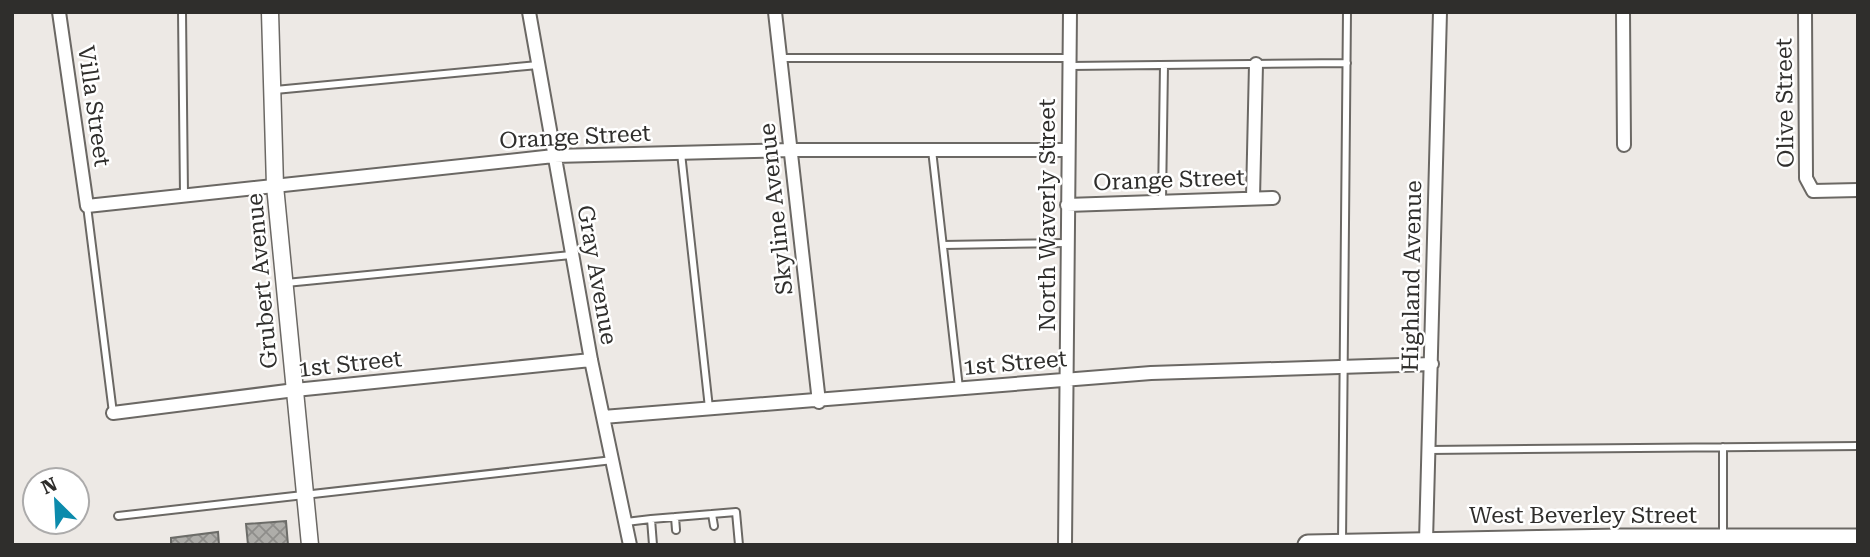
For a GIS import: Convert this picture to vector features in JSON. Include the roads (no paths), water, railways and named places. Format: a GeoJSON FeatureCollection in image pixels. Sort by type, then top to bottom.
{"type":"FeatureCollection","features":[{"type":"Feature","properties":{"kind":"main road","name":"West Beverley Street"},"geometry":{"type":"LineString","coordinates":[[1308,545],[1426,541],[1858,539]]}},
{"type":"Feature","properties":{"kind":"street","name":"Villa Street"},"geometry":{"type":"LineString","coordinates":[[59,12],[87,206]]}},
{"type":"Feature","properties":{"kind":"street","name":"Grubert Avenue"},"geometry":{"type":"LineString","coordinates":[[270,12],[275,186],[310,545]]}},
{"type":"Feature","properties":{"kind":"street","name":"Gray Avenue"},"geometry":{"type":"LineString","coordinates":[[529,12],[591,360],[630,545]]}},
{"type":"Feature","properties":{"kind":"street","name":"Skyline Avenue"},"geometry":{"type":"LineString","coordinates":[[775,12],[819,402]]}},
{"type":"Feature","properties":{"kind":"street","name":"North Waverly Street"},"geometry":{"type":"LineString","coordinates":[[1065,545],[1070,12]]}},
{"type":"Feature","properties":{"kind":"street","name":"Highland Avenue"},"geometry":{"type":"LineString","coordinates":[[1426,541],[1440,12]]}},
{"type":"Feature","properties":{"kind":"street"},"geometry":{"type":"LineString","coordinates":[[1623,12],[1624,145]]}},
{"type":"Feature","properties":{"kind":"street","name":"Olive Street"},"geometry":{"type":"LineString","coordinates":[[1805,12],[1806,178],[1813,191],[1858,190]]}},
{"type":"Feature","properties":{"kind":"street"},"geometry":{"type":"LineString","coordinates":[[1253,198],[1256,64]]}},
{"type":"Feature","properties":{"kind":"street","name":"Orange Street"},"geometry":{"type":"LineString","coordinates":[[87,206],[554,156],[791,150],[1068,150]]}},
{"type":"Feature","properties":{"kind":"street","name":"Orange Street"},"geometry":{"type":"LineString","coordinates":[[1068,205],[1273,198]]}},
{"type":"Feature","properties":{"kind":"street","name":"1st Street"},"geometry":{"type":"LineString","coordinates":[[113,413],[295,390],[591,360]]}},
{"type":"Feature","properties":{"kind":"street","name":"1st Street"},"geometry":{"type":"LineString","coordinates":[[603,418],[819,402],[1067,379],[1344,365],[1432,364]]}},
{"type":"Feature","properties":{"kind":"lane"},"geometry":{"type":"LineString","coordinates":[[182,12],[184,197]]}},
{"type":"Feature","properties":{"kind":"lane"},"geometry":{"type":"LineString","coordinates":[[1342,544],[1347,12]]}},
{"type":"Feature","properties":{"kind":"lane"},"geometry":{"type":"LineString","coordinates":[[780,58],[1164,65],[1347,63]]}},
{"type":"Feature","properties":{"kind":"lane"},"geometry":{"type":"LineString","coordinates":[[273,91],[538,65]]}},
{"type":"Feature","properties":{"kind":"lane"},"geometry":{"type":"LineString","coordinates":[[1163,203],[1164,65]]}},
{"type":"Feature","properties":{"kind":"lane"},"geometry":{"type":"LineString","coordinates":[[932,150],[959,389]]}},
{"type":"Feature","properties":{"kind":"lane"},"geometry":{"type":"LineString","coordinates":[[681,153],[709,410]]}},
{"type":"Feature","properties":{"kind":"lane"},"geometry":{"type":"LineString","coordinates":[[87,206],[113,413]]}},
{"type":"Feature","properties":{"kind":"lane"},"geometry":{"type":"LineString","coordinates":[[943,245],[1068,243]]}},
{"type":"Feature","properties":{"kind":"lane"},"geometry":{"type":"LineString","coordinates":[[284,283],[572,255]]}},
{"type":"Feature","properties":{"kind":"lane"},"geometry":{"type":"LineString","coordinates":[[1429,450],[1858,446]]}},
{"type":"Feature","properties":{"kind":"lane"},"geometry":{"type":"LineString","coordinates":[[1723,447],[1723,539]]}},
{"type":"Feature","properties":{"kind":"lane"},"geometry":{"type":"LineString","coordinates":[[118,516],[613,460]]}},
{"type":"Feature","properties":{"kind":"lane"},"geometry":{"type":"LineString","coordinates":[[626,522],[736,512],[739,545]]}},
{"type":"Feature","properties":{"kind":"lane"},"geometry":{"type":"LineString","coordinates":[[712,514],[713,526]]}},
{"type":"Feature","properties":{"kind":"lane"},"geometry":{"type":"LineString","coordinates":[[675,517],[676,530]]}},
{"type":"Feature","properties":{"kind":"lane"},"geometry":{"type":"LineString","coordinates":[[651,519],[653,545]]}}]}
